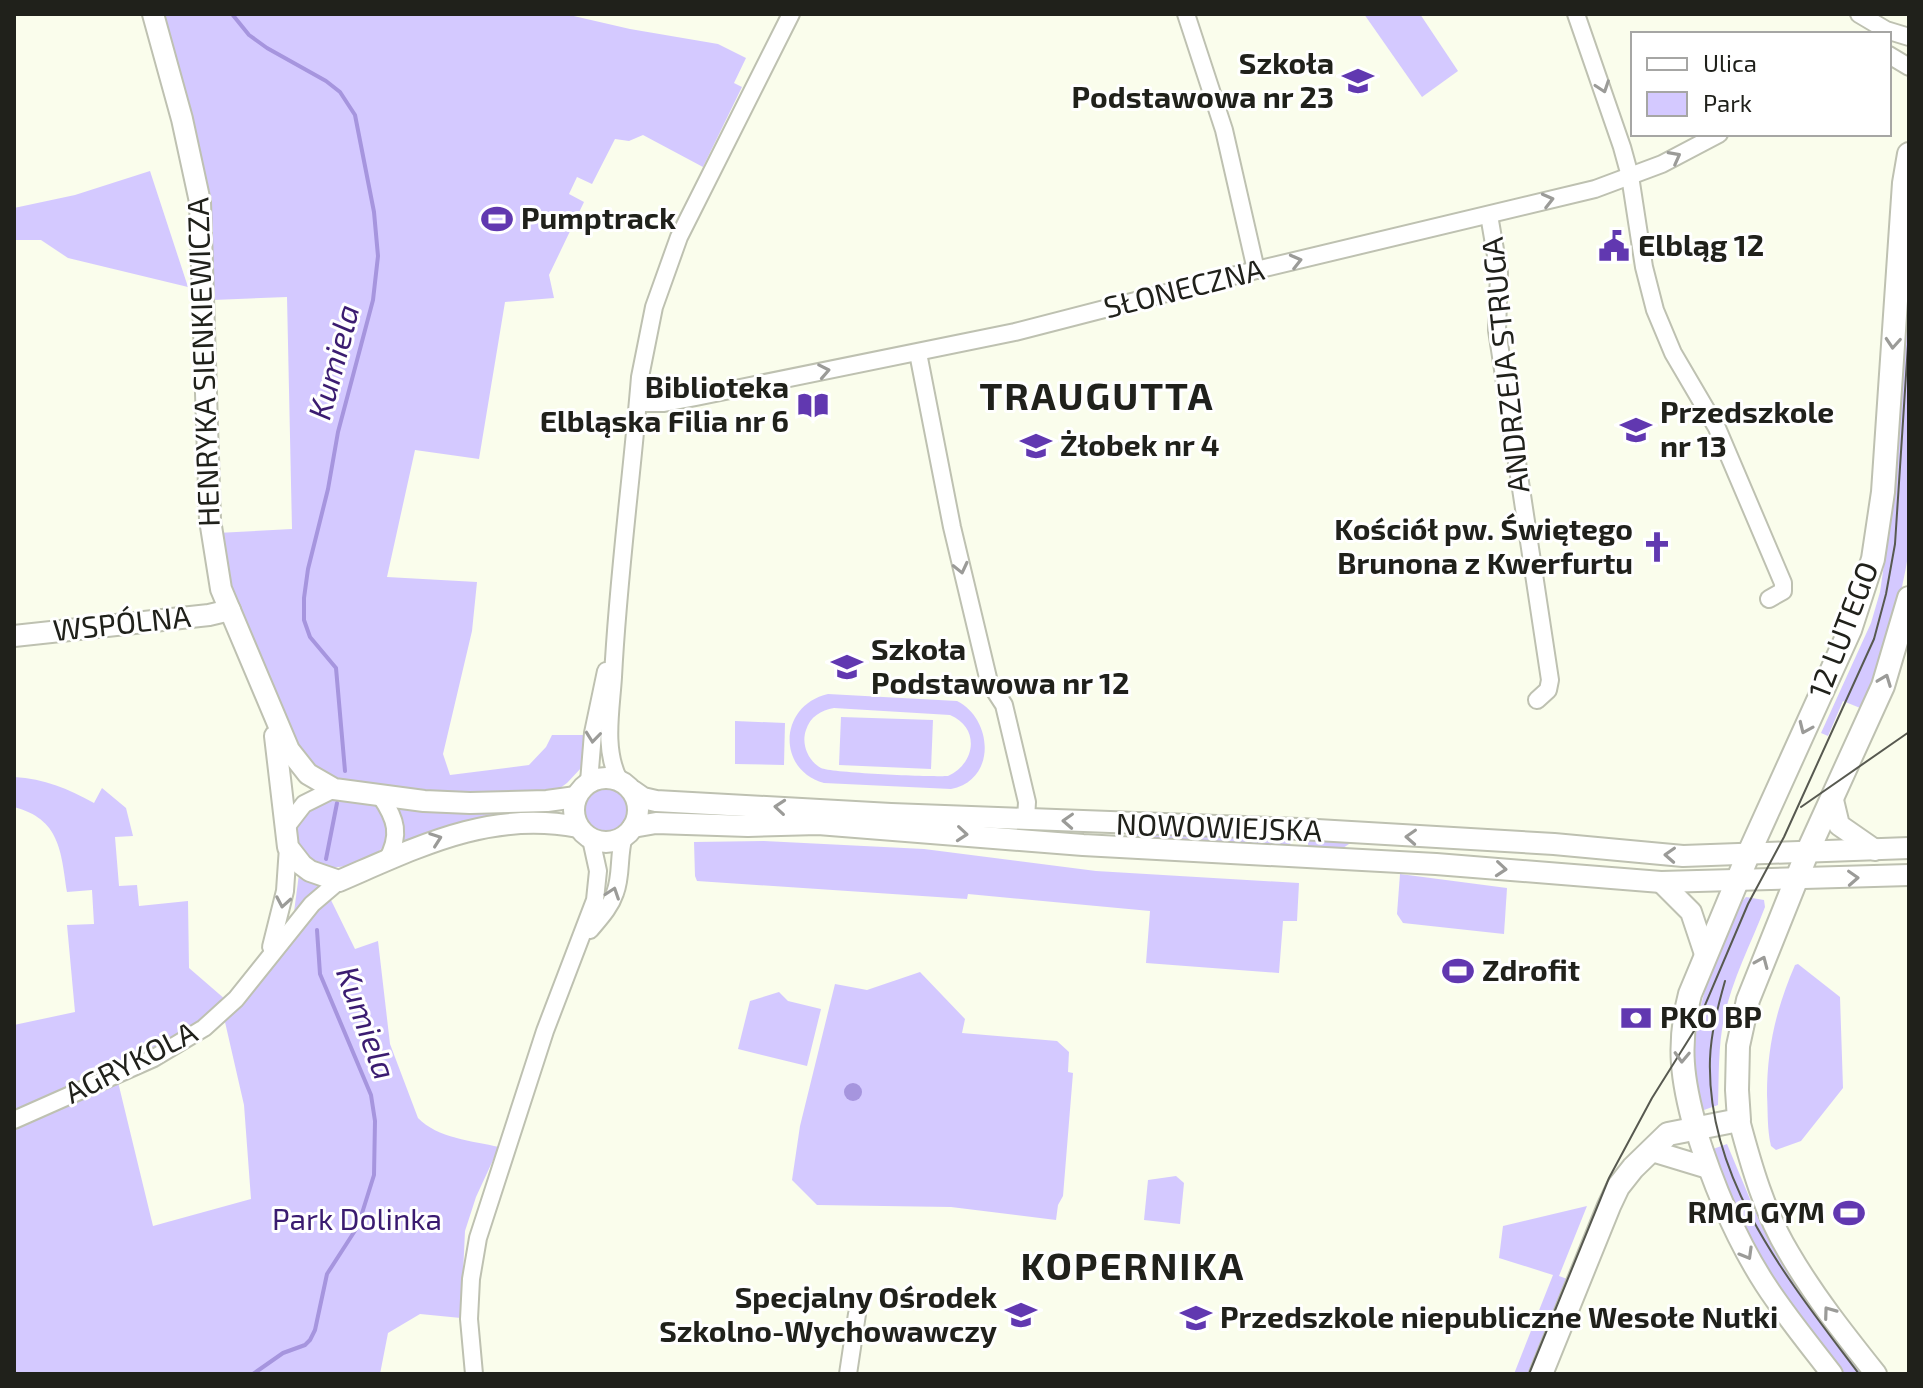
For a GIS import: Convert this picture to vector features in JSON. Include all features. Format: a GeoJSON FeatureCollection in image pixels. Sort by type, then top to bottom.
{"type":"FeatureCollection","features":[{"type":"Feature","properties":{"kind":"main road","name":"12 LUTEGO"},"geometry":{"type":"LineString","coordinates":[[1696,1130],[1686,1093],[1682,1054],[1685,1015],[1705,954],[1850,630],[1873,559],[1883,492],[1904,183],[1909,154]]}},
{"type":"Feature","properties":{"kind":"main road","name":"12 LUTEGO"},"geometry":{"type":"LineString","coordinates":[[1739,1120],[1738,1046],[1748,1000],[1807,853],[1883,686],[1909,598]]}},
{"type":"Feature","properties":{"kind":"main road"},"geometry":{"type":"LineString","coordinates":[[1541,1374],[1618,1187],[1652,1151],[1677,1146],[1696,1130],[1739,1120]]}},
{"type":"Feature","properties":{"kind":"street","name":"HENRYKA SIENKIEWICZA"},"geometry":{"type":"LineString","coordinates":[[153,14],[182,119],[200,202],[210,520],[217,573],[289,750],[308,774],[334,789]]}},
{"type":"Feature","properties":{"kind":"street"},"geometry":{"type":"LineString","coordinates":[[581,941],[605,913],[616,892],[619,856],[637,813],[610,753],[609,727],[615,638],[647,334],[679,237],[791,14]]}},
{"type":"Feature","properties":{"kind":"street"},"geometry":{"type":"LineString","coordinates":[[1186,14],[1224,130],[1256,270]]}},
{"type":"Feature","properties":{"kind":"street"},"geometry":{"type":"LineString","coordinates":[[1576,14],[1630,176],[1644,267],[1655,310],[1673,353],[1717,428],[1783,583],[1783,591],[1769,599]]}},
{"type":"Feature","properties":{"kind":"street"},"geometry":{"type":"LineString","coordinates":[[1860,15],[1886,30],[1909,37]]}},
{"type":"Feature","properties":{"kind":"street"},"geometry":{"type":"LineString","coordinates":[[1891,56],[1909,67]]}},
{"type":"Feature","properties":{"kind":"street","name":"SŁONECZNA"},"geometry":{"type":"LineString","coordinates":[[638,403],[664,403],[918,353],[1595,189],[1662,164],[1715,136]]}},
{"type":"Feature","properties":{"kind":"street","name":"ANDRZEJA STRUGA"},"geometry":{"type":"LineString","coordinates":[[1489,215],[1499,273],[1497,330],[1550,680],[1548,690],[1537,700]]}},
{"type":"Feature","properties":{"kind":"street"},"geometry":{"type":"LineString","coordinates":[[918,353],[945,492],[985,667],[989,682],[1004,705],[1027,802],[1026,819]]}},
{"type":"Feature","properties":{"kind":"street","name":"WSPÓLNA"},"geometry":{"type":"LineString","coordinates":[[14,636],[209,615],[230,610]]}},
{"type":"Feature","properties":{"kind":"street"},"geometry":{"type":"LineString","coordinates":[[474,1374],[469,1319],[471,1279],[478,1238],[545,1031],[598,889],[597,858],[573,812],[582,790],[615,638]]}},
{"type":"Feature","properties":{"kind":"street","name":"HENRYKA SIENKIEWICZA"},"geometry":{"type":"LineString","coordinates":[[269,704],[288,837]]}},
{"type":"Feature","properties":{"kind":"street"},"geometry":{"type":"LineString","coordinates":[[626,786],[603,778],[582,790],[547,801],[470,803],[381,797],[334,789],[304,804],[288,837],[302,865],[339,881],[439,838],[490,826],[552,823],[611,842],[629,831]]}},
{"type":"Feature","properties":{"kind":"street","name":"NOWOWIEJSKA"},"geometry":{"type":"LineString","coordinates":[[626,786],[643,798],[656,801],[1300,829],[1554,844],[1683,856],[1909,848]]}},
{"type":"Feature","properties":{"kind":"street"},"geometry":{"type":"LineString","coordinates":[[381,797],[394,818],[396,828],[394,847],[387,860]]}},
{"type":"Feature","properties":{"kind":"street"},"geometry":{"type":"LineString","coordinates":[[1833,800],[1839,825],[1875,850]]}},
{"type":"Feature","properties":{"kind":"street","name":"NOWOWIEJSKA"},"geometry":{"type":"LineString","coordinates":[[629,831],[656,823],[748,826],[818,824],[1083,845],[1436,864],[1661,882],[1909,875]]}},
{"type":"Feature","properties":{"kind":"street","name":"AGRYKOLA"},"geometry":{"type":"LineString","coordinates":[[269,956],[285,891],[288,837]]}},
{"type":"Feature","properties":{"kind":"street","name":"AGRYKOLA"},"geometry":{"type":"LineString","coordinates":[[14,1120],[154,1058],[187,1040],[225,1011],[312,904],[339,881]]}},
{"type":"Feature","properties":{"kind":"street"},"geometry":{"type":"LineString","coordinates":[[1661,882],[1691,912],[1705,954]]}},
{"type":"Feature","properties":{"kind":"street"},"geometry":{"type":"LineString","coordinates":[[1739,1120],[1749,1158],[1788,1252],[1811,1288],[1876,1374]]}},
{"type":"Feature","properties":{"kind":"street"},"geometry":{"type":"LineString","coordinates":[[1696,1130],[1708,1168],[1742,1246],[1766,1286],[1832,1374]]}},
{"type":"Feature","properties":{"kind":"street"},"geometry":{"type":"LineString","coordinates":[[1652,1151],[1708,1168]]}},
{"type":"Feature","properties":{"kind":"street"},"geometry":{"type":"LineString","coordinates":[[848,1374],[857,1314]]}},
{"type":"Feature","properties":{"kind":"green space"},"geometry":{"type":"Polygon","coordinates":[[[163,14],[565,14],[718,44],[746,58],[734,83],[742,87],[703,167],[643,135],[629,141],[615,139],[592,184],[577,177],[569,194],[584,202],[549,275],[554,298],[505,302],[479,459],[415,450],[387,577],[477,582],[472,631],[443,754],[450,775],[529,765],[546,747],[552,735],[587,735],[582,767],[556,791],[522,795],[407,793],[322,775],[299,754],[229,585],[217,533],[292,529],[287,297],[213,300],[163,14]]]}},
{"type":"Feature","properties":{"kind":"green space"},"geometry":{"type":"Polygon","coordinates":[[[1364,14],[1420,14],[1458,71],[1422,97],[1364,14]]]}},
{"type":"Feature","properties":{"kind":"green space"},"geometry":{"type":"Polygon","coordinates":[[[150,171],[188,287],[68,258],[41,240],[14,240],[14,208],[75,195],[150,171]]]}},
{"type":"Feature","properties":{"kind":"green space"},"geometry":{"type":"Polygon","coordinates":[[[1909,239],[1909,549],[1906,570],[1885,651],[1865,710],[1843,701],[1828,736],[1821,733],[1871,623],[1880,592],[1887,544],[1909,239]]]}},
{"type":"Feature","properties":{"kind":"green space"},"geometry":{"type":"Polygon","coordinates":[[[828,694],[957,701],[978,721],[985,748],[983,762],[966,783],[951,789],[824,783],[808,776],[797,765],[791,752],[793,724],[800,711],[812,700],[828,694]],[[829,709],[810,721],[805,746],[812,761],[829,770],[948,776],[964,763],[971,746],[967,728],[950,715],[829,709]]]}},
{"type":"Feature","properties":{"kind":"green space"},"geometry":{"type":"Polygon","coordinates":[[[841,717],[933,720],[931,769],[839,765],[841,717]]]}},
{"type":"Feature","properties":{"kind":"green space"},"geometry":{"type":"Polygon","coordinates":[[[735,721],[785,723],[784,765],[735,764],[735,721]]]}},
{"type":"Feature","properties":{"kind":"green space"},"geometry":{"type":"Polygon","coordinates":[[[14,777],[56,785],[94,803],[102,788],[126,808],[133,836],[115,837],[119,886],[137,885],[139,906],[188,901],[189,968],[226,1000],[175,1038],[14,1110],[14,1025],[75,1012],[67,925],[94,924],[92,890],[67,892],[56,839],[41,820],[14,807],[14,777]]]}},
{"type":"Feature","properties":{"kind":"green space"},"geometry":{"type":"Polygon","coordinates":[[[606,789],[621,795],[627,810],[621,825],[606,831],[591,825],[585,810],[591,795],[606,789]]]}},
{"type":"Feature","properties":{"kind":"green space"},"geometry":{"type":"Polygon","coordinates":[[[327,798],[360,801],[383,809],[388,818],[389,841],[379,851],[350,865],[334,868],[308,861],[300,850],[297,834],[299,823],[307,811],[327,798]]]}},
{"type":"Feature","properties":{"kind":"green space"},"geometry":{"type":"Polygon","coordinates":[[[396,807],[522,810],[522,816],[402,844],[403,826],[396,807]]]}},
{"type":"Feature","properties":{"kind":"green space"},"geometry":{"type":"Polygon","coordinates":[[[1130,832],[1291,838],[1290,847],[1130,838],[1130,832]]]}},
{"type":"Feature","properties":{"kind":"green space"},"geometry":{"type":"Polygon","coordinates":[[[1308,838],[1352,842],[1340,850],[1308,848],[1308,838]]]}},
{"type":"Feature","properties":{"kind":"green space"},"geometry":{"type":"Polygon","coordinates":[[[764,841],[924,849],[1096,871],[1299,883],[1297,921],[1283,921],[1279,973],[1146,963],[1150,911],[968,894],[967,899],[697,881],[694,842],[764,841]]]}},
{"type":"Feature","properties":{"kind":"green space"},"geometry":{"type":"Polygon","coordinates":[[[299,874],[320,884],[294,913],[294,912],[299,874]]]}},
{"type":"Feature","properties":{"kind":"green space"},"geometry":{"type":"Polygon","coordinates":[[[1400,874],[1507,888],[1504,934],[1403,923],[1397,914],[1400,874]]]}},
{"type":"Feature","properties":{"kind":"green space","name":"Park Dolinka"},"geometry":{"type":"Polygon","coordinates":[[[329,896],[355,949],[378,941],[390,1044],[418,1118],[445,1134],[499,1147],[476,1197],[465,1231],[461,1318],[420,1314],[388,1333],[380,1374],[14,1374],[14,1128],[118,1082],[153,1226],[251,1199],[244,1105],[225,1022],[254,991],[329,896]]]}},
{"type":"Feature","properties":{"kind":"green space"},"geometry":{"type":"Polygon","coordinates":[[[1746,897],[1764,900],[1765,907],[1727,1004],[1720,1051],[1718,1105],[1704,1110],[1698,1099],[1695,1075],[1700,1009],[1720,948],[1738,906],[1746,897]]]}},
{"type":"Feature","properties":{"kind":"green space"},"geometry":{"type":"Polygon","coordinates":[[[1798,964],[1840,997],[1843,1088],[1801,1141],[1776,1150],[1771,1146],[1768,1127],[1769,1061],[1778,1013],[1798,964]]]}},
{"type":"Feature","properties":{"kind":"green space"},"geometry":{"type":"Polygon","coordinates":[[[920,972],[965,1019],[962,1033],[1057,1041],[1069,1052],[1068,1072],[1073,1073],[1063,1196],[1056,1220],[951,1207],[817,1205],[792,1180],[800,1126],[835,984],[867,990],[920,972]]]}},
{"type":"Feature","properties":{"kind":"green space"},"geometry":{"type":"Polygon","coordinates":[[[779,992],[788,1001],[821,1009],[807,1066],[738,1049],[750,1001],[779,992]]]}},
{"type":"Feature","properties":{"kind":"green space"},"geometry":{"type":"Polygon","coordinates":[[[1727,1144],[1775,1251],[1865,1374],[1843,1374],[1765,1271],[1734,1212],[1713,1149],[1727,1144]]]}},
{"type":"Feature","properties":{"kind":"green space"},"geometry":{"type":"Polygon","coordinates":[[[1176,1176],[1184,1183],[1180,1224],[1144,1220],[1148,1180],[1176,1176]]]}},
{"type":"Feature","properties":{"kind":"green space"},"geometry":{"type":"Polygon","coordinates":[[[1587,1206],[1559,1276],[1570,1280],[1532,1374],[1514,1374],[1553,1275],[1499,1258],[1503,1226],[1587,1206]]]}},
{"type":"Feature","properties":{"kind":"shaded area"},"geometry":{"type":"Polygon","coordinates":[[[853,1083],[862,1092],[853,1101],[844,1092],[853,1083]]]}},
{"type":"Feature","properties":{"kind":"waterway","name":"Kumiela"},"geometry":{"type":"LineString","coordinates":[[232,14],[249,35],[340,92],[355,115],[374,212],[378,256],[373,300],[338,432],[304,598],[304,620],[310,637],[336,668],[345,771]]}},
{"type":"Feature","properties":{"kind":"waterway","name":"Kumiela"},"geometry":{"type":"LineString","coordinates":[[326,859],[337,803]]}},
{"type":"Feature","properties":{"kind":"waterway","name":"Kumiela"},"geometry":{"type":"LineString","coordinates":[[253,1374],[283,1353],[310,1340],[327,1274],[358,1226],[374,1175],[375,1121],[371,1095],[320,974],[317,930]]}},
{"type":"Feature","properties":{"kind":"tram line"},"geometry":{"type":"LineString","coordinates":[[1529,1374],[1609,1178],[1652,1098],[1694,1031],[1748,904],[1784,837],[1874,639],[1895,544],[1909,329]]}},
{"type":"Feature","properties":{"kind":"tram line"},"geometry":{"type":"LineString","coordinates":[[1801,807],[1909,732]]}},
{"type":"Feature","properties":{"kind":"tram line"},"geometry":{"type":"LineString","coordinates":[[1725,981],[1713,1029],[1710,1059],[1712,1104],[1722,1147],[1737,1188],[1757,1228],[1780,1266],[1859,1374]]}},
{"type":"Feature","properties":{"kind":"place","name":"Szkoła Podstawowa nr 23"},"geometry":{"type":"Point","coordinates":[1358,81]}},
{"type":"Feature","properties":{"kind":"place","name":"Pumptrack"},"geometry":{"type":"Point","coordinates":[497,219]}},
{"type":"Feature","properties":{"kind":"place","name":"Elbląg 12"},"geometry":{"type":"Point","coordinates":[1614,246]}},
{"type":"Feature","properties":{"kind":"place","name":"Biblioteka Elbląska Filia nr 6"},"geometry":{"type":"Point","coordinates":[813,405]}},
{"type":"Feature","properties":{"kind":"place","name":"Przedszkole nr 13"},"geometry":{"type":"Point","coordinates":[1636,430]}},
{"type":"Feature","properties":{"kind":"place","name":"Żłobek nr 4"},"geometry":{"type":"Point","coordinates":[1036,446]}},
{"type":"Feature","properties":{"kind":"place","name":"Kościół pw. Świętego Brunona z Kwerfurtu"},"geometry":{"type":"Point","coordinates":[1657,547]}},
{"type":"Feature","properties":{"kind":"place","name":"Szkoła Podstawowa nr 12"},"geometry":{"type":"Point","coordinates":[847,667]}},
{"type":"Feature","properties":{"kind":"place","name":"Zdrofit"},"geometry":{"type":"Point","coordinates":[1458,971]}},
{"type":"Feature","properties":{"kind":"place","name":"PKO BP"},"geometry":{"type":"Point","coordinates":[1636,1018]}},
{"type":"Feature","properties":{"kind":"place","name":"RMG GYM"},"geometry":{"type":"Point","coordinates":[1849,1213]}},
{"type":"Feature","properties":{"kind":"place","name":"Specjalny Ośrodek Szkolno-Wychowawczy"},"geometry":{"type":"Point","coordinates":[1021,1315]}},
{"type":"Feature","properties":{"kind":"place","name":"Przedszkole niepubliczne Wesołe Nutki"},"geometry":{"type":"Point","coordinates":[1196,1318]}},
{"type":"Feature","properties":{"kind":"district","name":"TRAUGUTTA"},"geometry":{"type":"Point","coordinates":[1097,397]}},
{"type":"Feature","properties":{"kind":"district","name":"KOPERNIKA"},"geometry":{"type":"Point","coordinates":[1133,1267]}}]}
